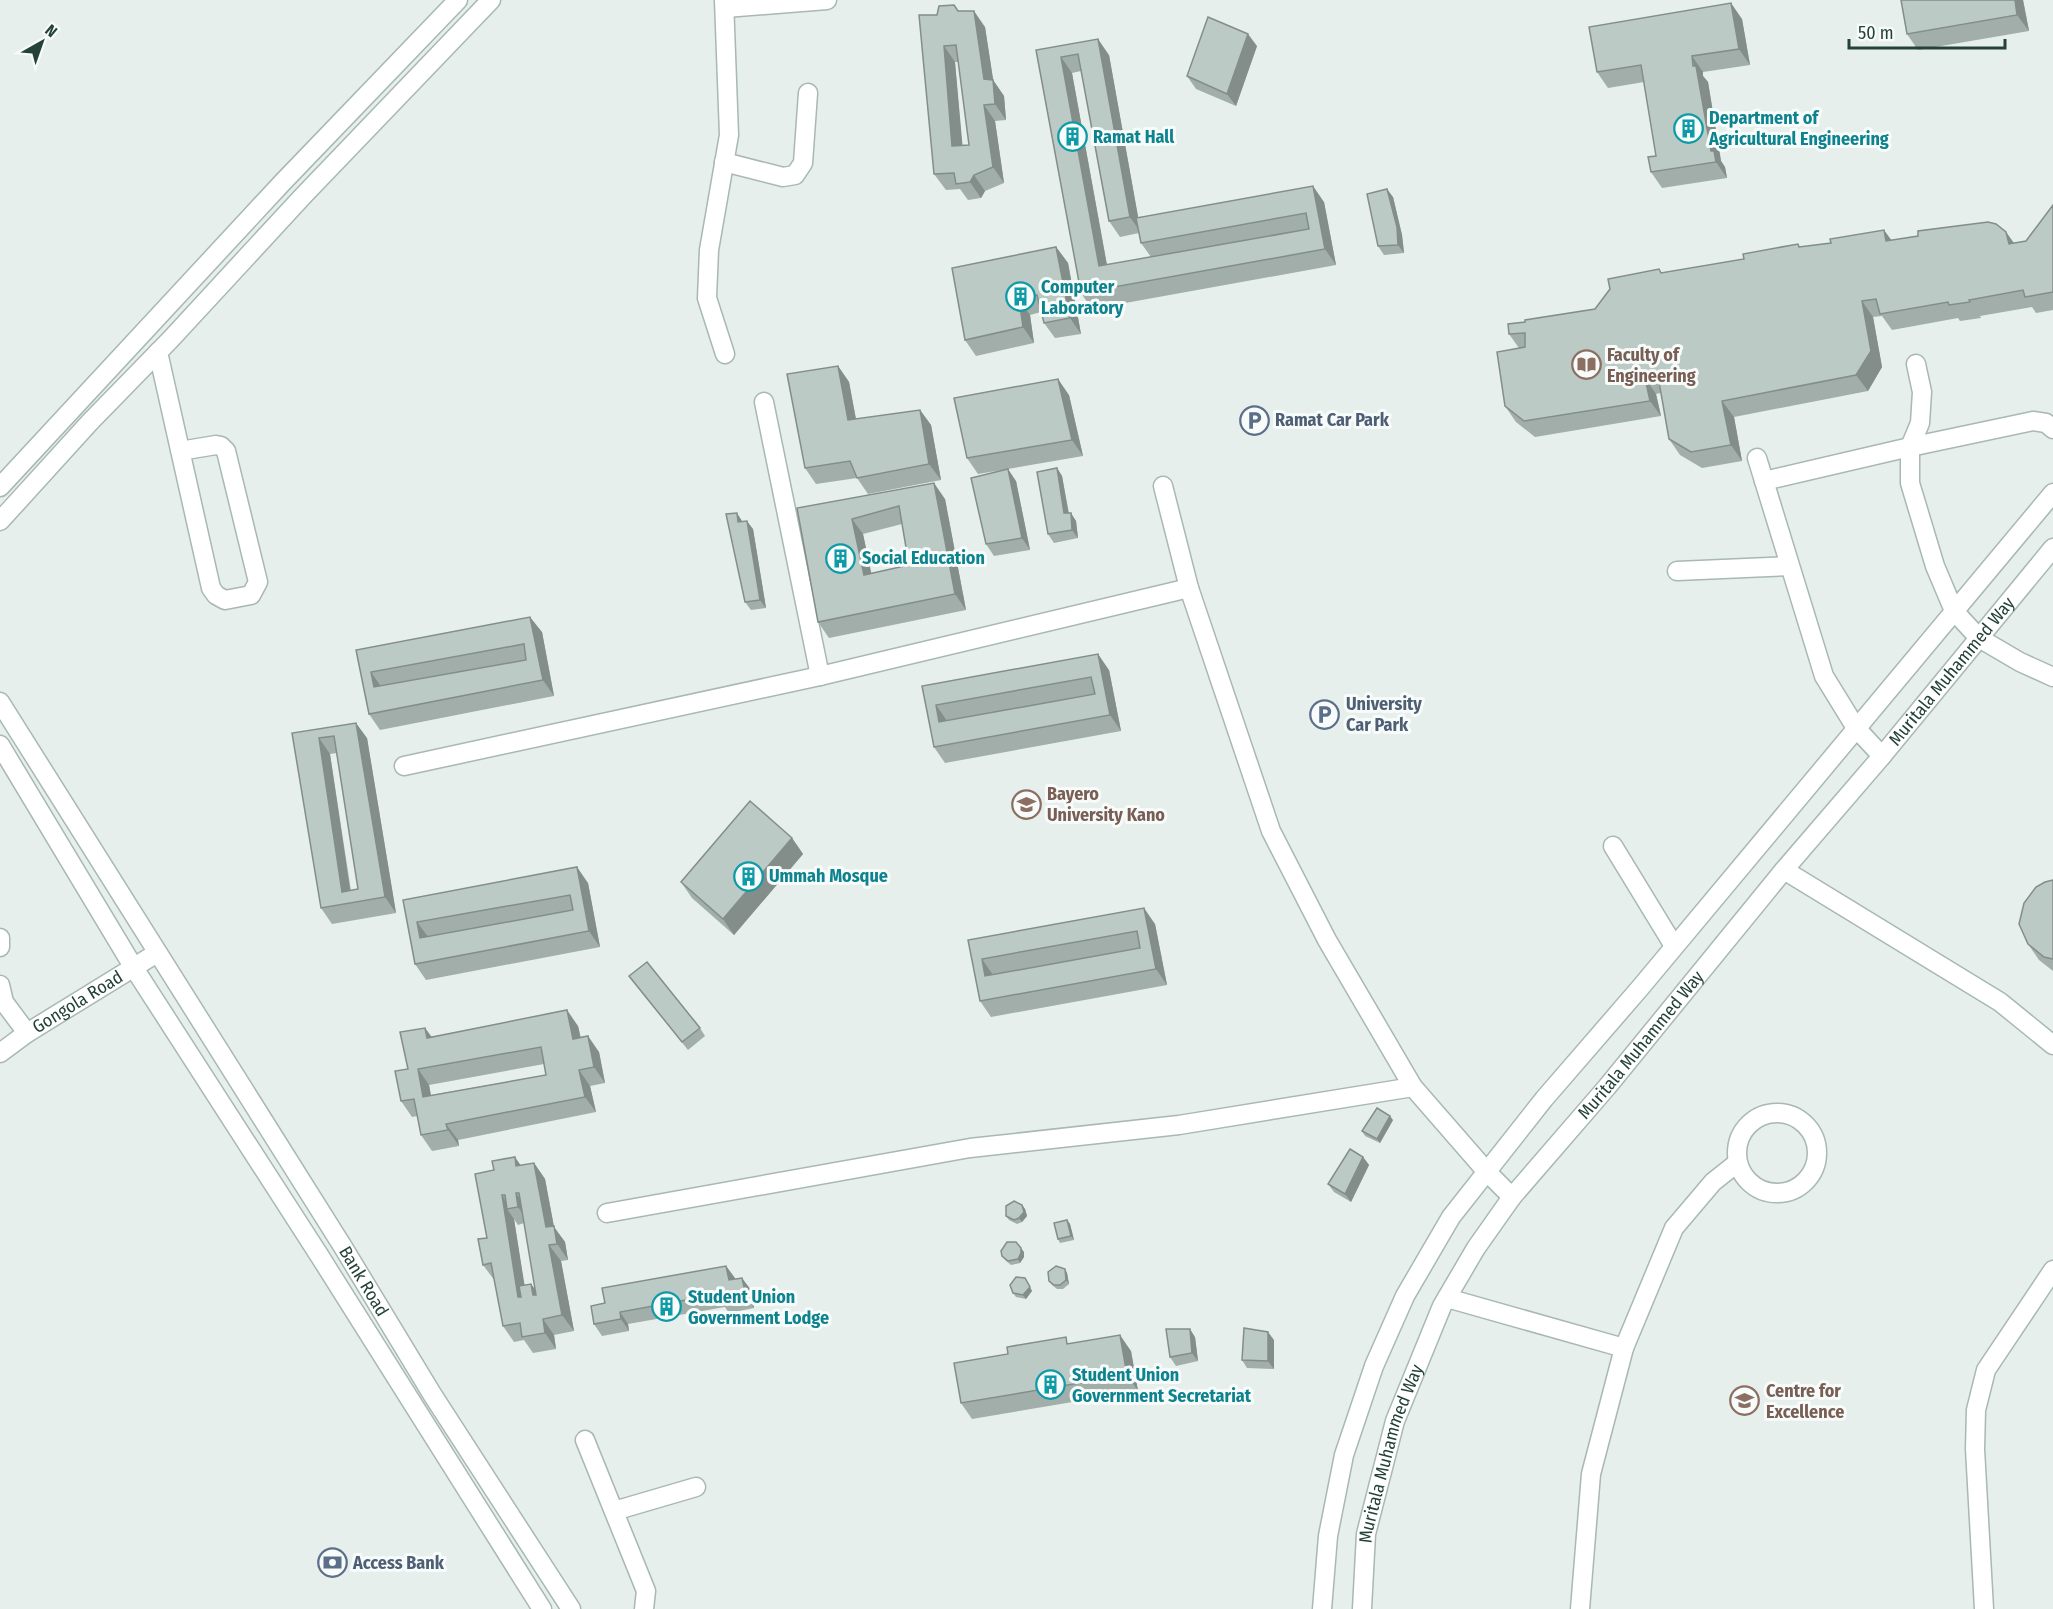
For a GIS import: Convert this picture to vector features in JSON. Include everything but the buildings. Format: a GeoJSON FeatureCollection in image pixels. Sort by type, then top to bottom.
{"type":"FeatureCollection","features":[{"type":"Feature","properties":{"kind":"street"},"geometry":{"type":"LineString","coordinates":[[0,487],[282,183],[458,0]]}},
{"type":"Feature","properties":{"kind":"street"},"geometry":{"type":"LineString","coordinates":[[0,521],[90,422],[492,0]]}},
{"type":"Feature","properties":{"kind":"street"},"geometry":{"type":"LineString","coordinates":[[725,354],[707,298],[709,250],[729,135],[724,4],[827,0]]}},
{"type":"Feature","properties":{"kind":"street"},"geometry":{"type":"LineString","coordinates":[[724,162],[783,177],[795,175],[803,162],[808,93]]}},
{"type":"Feature","properties":{"kind":"street"},"geometry":{"type":"LineString","coordinates":[[158,352],[180,451],[211,588],[216,595],[225,600],[251,596],[258,582],[226,451],[222,446],[216,445],[180,451]]}},
{"type":"Feature","properties":{"kind":"street"},"geometry":{"type":"LineString","coordinates":[[1916,364],[1922,392],[1920,423],[1910,447],[1910,483],[1935,566],[1954,611],[1979,638],[2020,662],[2053,677]]}},
{"type":"Feature","properties":{"kind":"street"},"geometry":{"type":"LineString","coordinates":[[764,402],[820,676]]}},
{"type":"Feature","properties":{"kind":"street"},"geometry":{"type":"LineString","coordinates":[[1764,481],[2033,421],[2046,423],[2053,429]]}},
{"type":"Feature","properties":{"kind":"street"},"geometry":{"type":"LineString","coordinates":[[1757,458],[1824,676],[1856,728],[1882,756]]}},
{"type":"Feature","properties":{"kind":"street"},"geometry":{"type":"LineString","coordinates":[[1163,486],[1189,588],[1270,831],[1327,940],[1413,1087],[1486,1172],[1512,1197]]}},
{"type":"Feature","properties":{"kind":"street"},"geometry":{"type":"LineString","coordinates":[[1322,1609],[1328,1536],[1344,1455],[1374,1366],[1405,1296],[1452,1217],[1544,1099],[2053,493]]}},
{"type":"Feature","properties":{"kind":"street","name":"Muritala Muhammed Way"},"geometry":{"type":"LineString","coordinates":[[1362,1609],[1366,1534],[1395,1420],[1447,1298],[1476,1248],[1512,1197],[1622,1069],[1784,870],[1882,756],[2053,548]]}},
{"type":"Feature","properties":{"kind":"street"},"geometry":{"type":"LineString","coordinates":[[1677,571],[1789,566]]}},
{"type":"Feature","properties":{"kind":"street"},"geometry":{"type":"LineString","coordinates":[[404,766],[820,676],[1189,588]]}},
{"type":"Feature","properties":{"kind":"street","name":"Bank Road"},"geometry":{"type":"LineString","coordinates":[[0,702],[343,1247],[432,1394],[571,1609]]}},
{"type":"Feature","properties":{"kind":"street"},"geometry":{"type":"LineString","coordinates":[[0,745],[134,968],[313,1245],[542,1609]]}},
{"type":"Feature","properties":{"kind":"street"},"geometry":{"type":"LineString","coordinates":[[1613,846],[1674,946]]}},
{"type":"Feature","properties":{"kind":"street"},"geometry":{"type":"LineString","coordinates":[[1784,870],[2000,1002],[2053,1045]]}},
{"type":"Feature","properties":{"kind":"street"},"geometry":{"type":"LineString","coordinates":[[0,938],[0,947]]}},
{"type":"Feature","properties":{"kind":"street","name":"Gongola Road"},"geometry":{"type":"LineString","coordinates":[[0,1053],[27,1033],[157,953]]}},
{"type":"Feature","properties":{"kind":"street"},"geometry":{"type":"LineString","coordinates":[[0,986],[4,1002],[27,1033]]}},
{"type":"Feature","properties":{"kind":"street"},"geometry":{"type":"LineString","coordinates":[[607,1213],[970,1148],[1179,1125],[1413,1087]]}},
{"type":"Feature","properties":{"kind":"street"},"geometry":{"type":"LineString","coordinates":[[1780,1113],[1792,1116],[1807,1127],[1816,1144],[1817,1157],[1808,1180],[1798,1188],[1786,1193],[1774,1194],[1761,1191],[1750,1184],[1742,1174],[1737,1162],[1736,1150],[1739,1138],[1755,1119],[1767,1114],[1780,1113]]}},
{"type":"Feature","properties":{"kind":"street"},"geometry":{"type":"LineString","coordinates":[[1580,1609],[1591,1474],[1624,1348],[1674,1228],[1713,1182],[1737,1162]]}},
{"type":"Feature","properties":{"kind":"street"},"geometry":{"type":"LineString","coordinates":[[1983,1609],[1975,1449],[1976,1410],[1986,1370],[2053,1270]]}},
{"type":"Feature","properties":{"kind":"street"},"geometry":{"type":"LineString","coordinates":[[1447,1298],[1624,1348]]}},
{"type":"Feature","properties":{"kind":"street"},"geometry":{"type":"LineString","coordinates":[[585,1440],[646,1591],[644,1609]]}},
{"type":"Feature","properties":{"kind":"street"},"geometry":{"type":"LineString","coordinates":[[614,1511],[696,1487]]}},
{"type":"Feature","properties":{"kind":"place","name":"Department of Agricultural Engineering"},"geometry":{"type":"Point","coordinates":[1688,128]}},
{"type":"Feature","properties":{"kind":"place","name":"Ramat Hall"},"geometry":{"type":"Point","coordinates":[1072,137]}},
{"type":"Feature","properties":{"kind":"place","name":"Computer Laboratory"},"geometry":{"type":"Point","coordinates":[1020,297]}},
{"type":"Feature","properties":{"kind":"place","name":"Faculty of Engineering"},"geometry":{"type":"Point","coordinates":[1586,365]}},
{"type":"Feature","properties":{"kind":"place","name":"Ramat Car Park"},"geometry":{"type":"Point","coordinates":[1254,420]}},
{"type":"Feature","properties":{"kind":"place","name":"Social Education"},"geometry":{"type":"Point","coordinates":[841,558]}},
{"type":"Feature","properties":{"kind":"place","name":"University Car Park"},"geometry":{"type":"Point","coordinates":[1325,714]}},
{"type":"Feature","properties":{"kind":"place","name":"Bayero University Kano"},"geometry":{"type":"Point","coordinates":[1026,804]}},
{"type":"Feature","properties":{"kind":"place","name":"Ummah Mosque"},"geometry":{"type":"Point","coordinates":[748,876]}},
{"type":"Feature","properties":{"kind":"place","name":"Student Union Government Lodge"},"geometry":{"type":"Point","coordinates":[667,1307]}},
{"type":"Feature","properties":{"kind":"place","name":"Student Union Government Secretariat"},"geometry":{"type":"Point","coordinates":[1051,1385]}},
{"type":"Feature","properties":{"kind":"place","name":"Centre for Excellence"},"geometry":{"type":"Point","coordinates":[1745,1401]}},
{"type":"Feature","properties":{"kind":"place","name":"Access Bank"},"geometry":{"type":"Point","coordinates":[332,1563]}}]}
